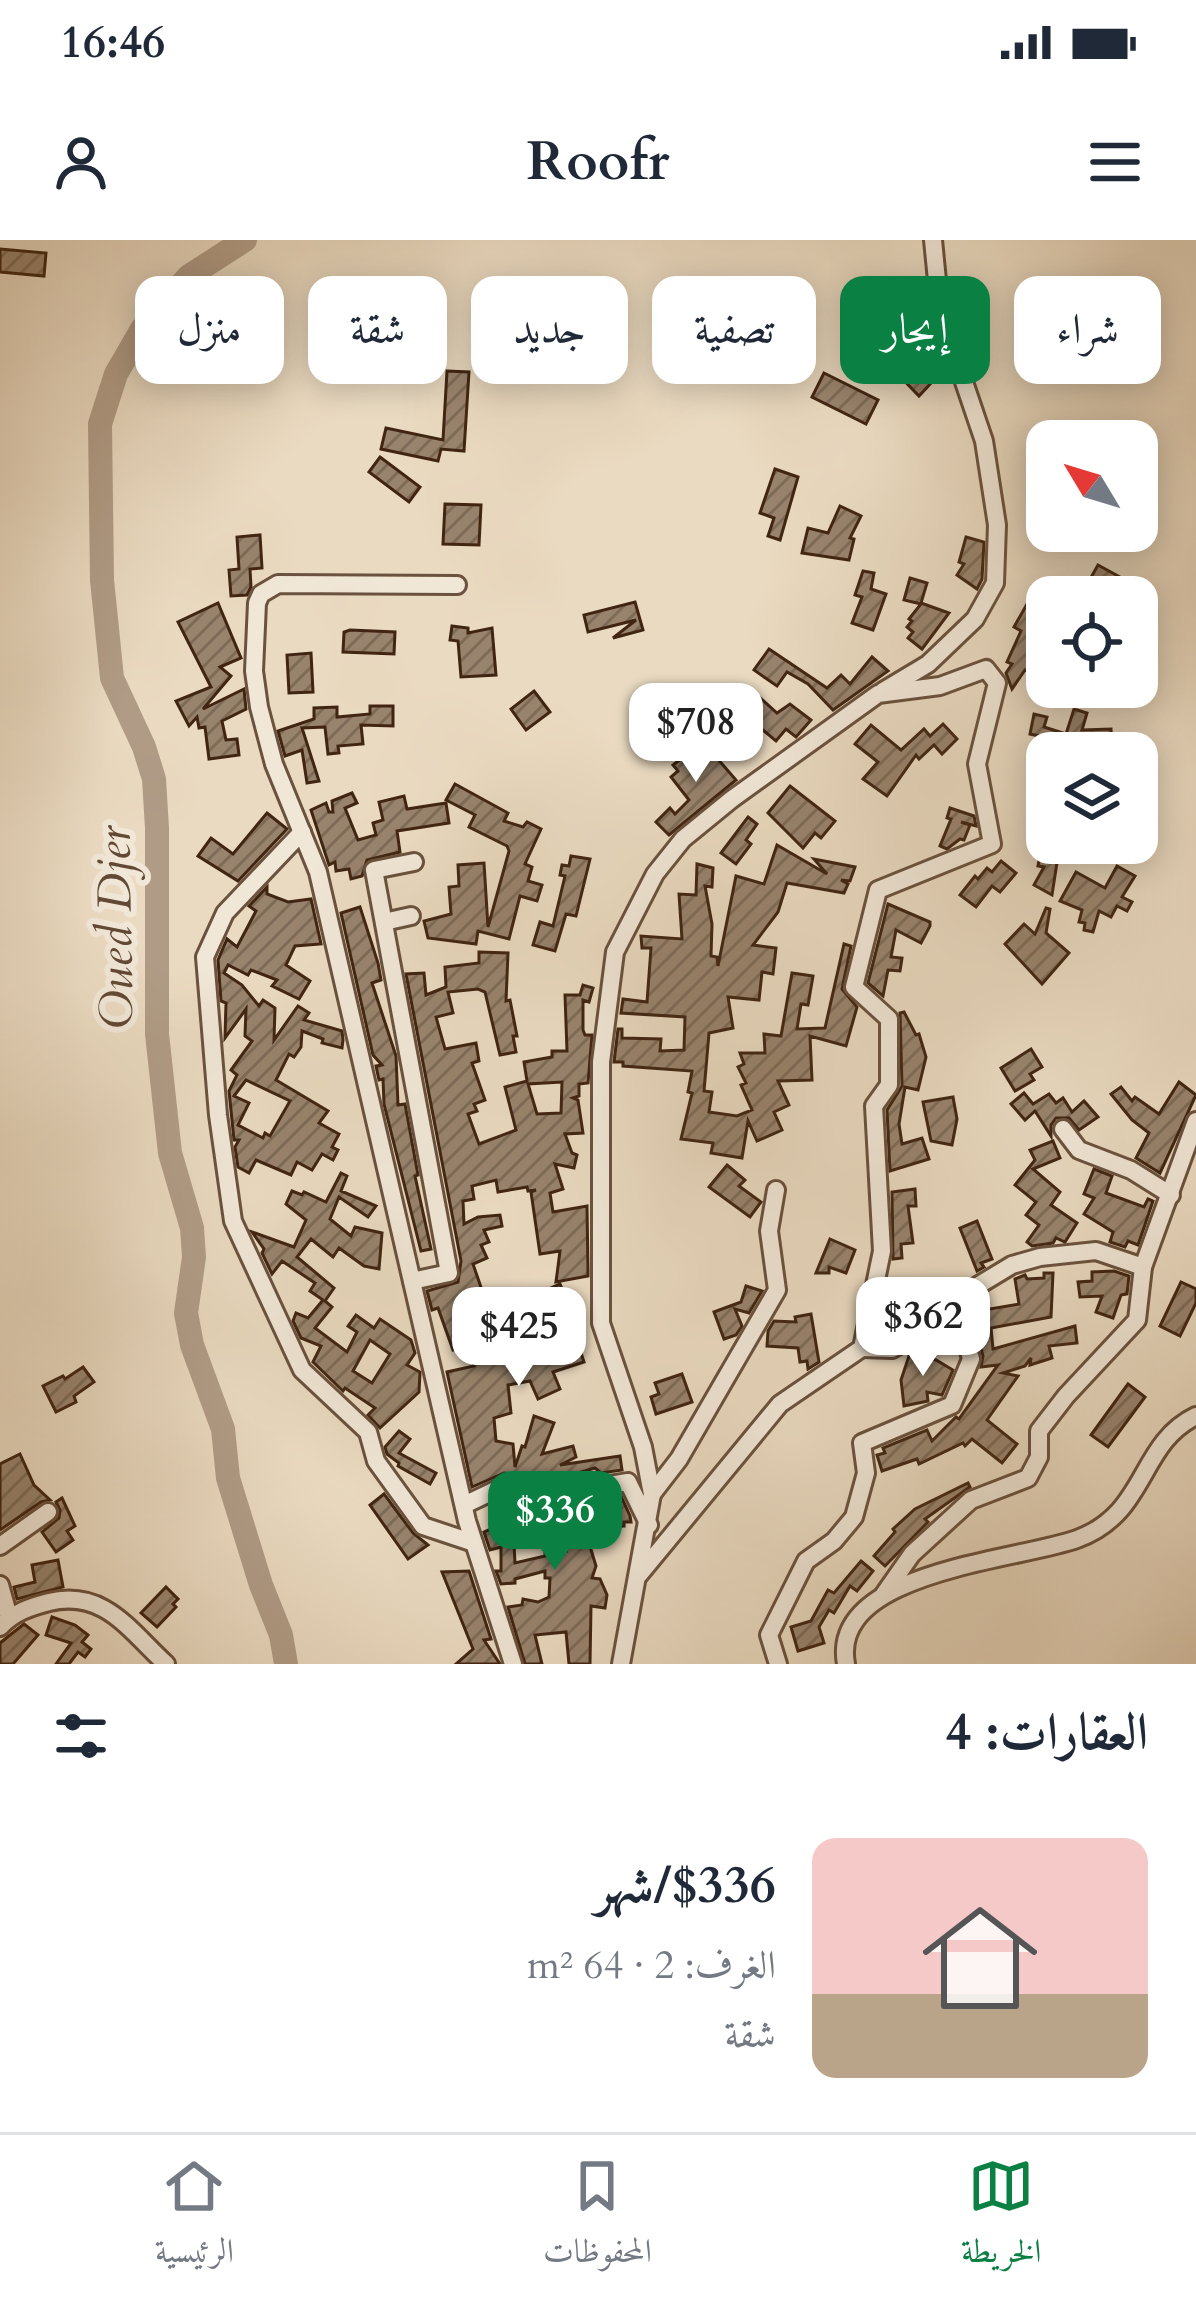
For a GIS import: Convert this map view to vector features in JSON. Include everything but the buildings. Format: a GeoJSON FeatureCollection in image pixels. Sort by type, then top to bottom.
{"type":"FeatureCollection","features":[{"type":"Feature","properties":{"kind":"street"},"geometry":{"type":"LineString","coordinates":[[621,1664],[652,1494],[644,1447],[601,1324],[601,1062],[615,952],[655,874],[683,839],[878,694],[928,664],[975,619],[994,583],[998,525],[984,441],[940,311],[933,240]]}},
{"type":"Feature","properties":{"kind":"street"},"geometry":{"type":"LineString","coordinates":[[458,585],[278,584],[261,594],[254,623],[254,670],[274,764],[318,872],[473,1543],[513,1664]]}},
{"type":"Feature","properties":{"kind":"street"},"geometry":{"type":"LineString","coordinates":[[862,1348],[882,1251],[874,1106],[890,1085],[889,1019],[854,987],[878,890],[992,844],[977,764],[997,683],[986,668],[940,686],[878,694]]}},
{"type":"Feature","properties":{"kind":"street"},"geometry":{"type":"LineString","coordinates":[[302,832],[225,914],[205,958],[218,1115],[233,1221],[302,1370],[368,1432],[376,1461],[423,1526],[473,1543]]}},
{"type":"Feature","properties":{"kind":"street"},"geometry":{"type":"LineString","coordinates":[[412,1281],[449,1273],[374,870],[414,862]]}},
{"type":"Feature","properties":{"kind":"street"},"geometry":{"type":"LineString","coordinates":[[384,922],[410,916]]}},
{"type":"Feature","properties":{"kind":"street"},"geometry":{"type":"LineString","coordinates":[[884,1594],[912,1554],[970,1500],[1028,1478],[1039,1457],[1039,1431],[1137,1320],[1144,1267],[1196,1120]]}},
{"type":"Feature","properties":{"kind":"street"},"geometry":{"type":"LineString","coordinates":[[1063,1129],[1079,1150],[1131,1170],[1171,1195]]}},
{"type":"Feature","properties":{"kind":"street"},"geometry":{"type":"LineString","coordinates":[[652,1494],[679,1459],[777,1291],[769,1232],[776,1190]]}},
{"type":"Feature","properties":{"kind":"street"},"geometry":{"type":"LineString","coordinates":[[639,1575],[780,1404],[862,1348],[892,1349],[958,1310],[974,1288],[1012,1265],[1096,1251],[1144,1267]]}},
{"type":"Feature","properties":{"kind":"street"},"geometry":{"type":"LineString","coordinates":[[778,1664],[770,1635],[806,1561],[834,1541],[854,1517],[866,1473],[862,1443],[952,1405],[971,1359],[958,1310]]}},
{"type":"Feature","properties":{"kind":"street"},"geometry":{"type":"LineString","coordinates":[[846,1664],[847,1632],[866,1607],[884,1594],[926,1577],[1054,1547],[1100,1528],[1129,1502],[1169,1435],[1196,1415]]}},
{"type":"Feature","properties":{"kind":"street"},"geometry":{"type":"LineString","coordinates":[[464,1505],[504,1486],[559,1493],[628,1482],[649,1526]]}},
{"type":"Feature","properties":{"kind":"street"},"geometry":{"type":"LineString","coordinates":[[0,1546],[48,1512]]}},
{"type":"Feature","properties":{"kind":"street"},"geometry":{"type":"LineString","coordinates":[[0,1585],[4,1622],[27,1608],[67,1598],[90,1599],[166,1664]]}},
{"type":"Feature","properties":{"kind":"waterway","name":"Oued Djer"},"geometry":{"type":"LineString","coordinates":[[245,240],[189,276],[142,329],[116,374],[100,424],[102,580],[112,678],[154,779],[157,1034],[170,1153],[192,1228],[194,1257],[186,1313],[192,1345],[223,1429],[228,1478],[281,1635],[286,1664]]}}]}
